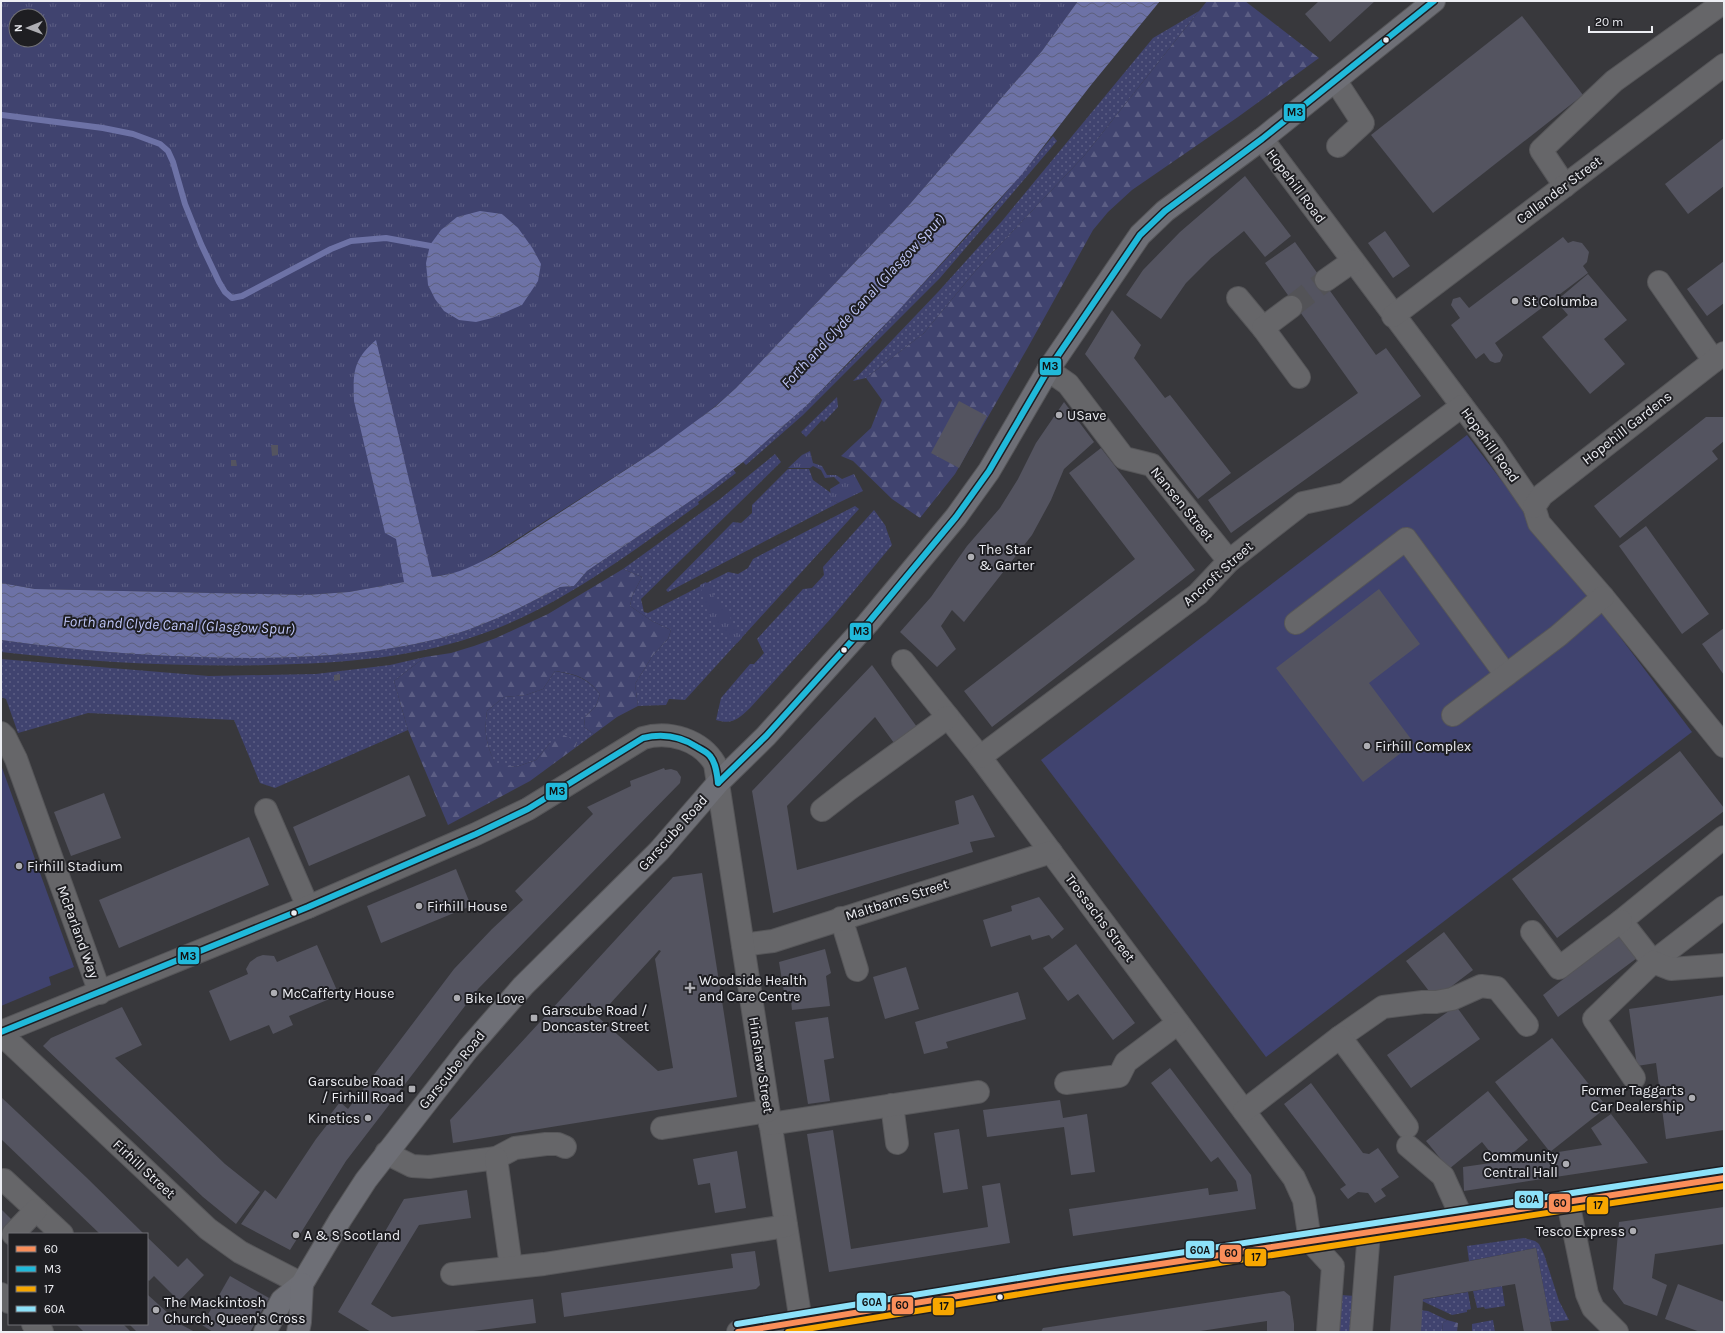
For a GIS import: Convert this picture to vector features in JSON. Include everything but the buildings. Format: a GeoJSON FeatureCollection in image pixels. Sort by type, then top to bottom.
{"type":"FeatureCollection","features":[{"type":"Feature","properties":{"kind":"main road","name":"Garscube Road"},"geometry":{"type":"LineString","coordinates":[[265,1332],[282,1300],[302,1284],[340,1220],[386,1153],[468,1049],[503,1008],[659,851],[718,783],[766,736],[868,623],[956,517],[989,471],[1048,370],[1140,235],[1165,211],[1262,140],[1434,1]]}},
{"type":"Feature","properties":{"kind":"main road","name":"Garscube Road"},"geometry":{"type":"LineString","coordinates":[[298,1332],[302,1284]]}},
{"type":"Feature","properties":{"kind":"street"},"geometry":{"type":"LineString","coordinates":[[1565,186],[1541,150],[1614,81],[1724,2]]}},
{"type":"Feature","properties":{"kind":"street","name":"Callander Street"},"geometry":{"type":"LineString","coordinates":[[1394,316],[1724,65]]}},
{"type":"Feature","properties":{"kind":"street"},"geometry":{"type":"LineString","coordinates":[[1336,80],[1363,123],[1338,146]]}},
{"type":"Feature","properties":{"kind":"street","name":"Hopehill Road"},"geometry":{"type":"LineString","coordinates":[[1262,140],[1493,448],[1534,507],[1539,523],[1603,597],[1724,746]]}},
{"type":"Feature","properties":{"kind":"street"},"geometry":{"type":"LineString","coordinates":[[1326,280],[1353,261]]}},
{"type":"Feature","properties":{"kind":"street"},"geometry":{"type":"LineString","coordinates":[[1659,282],[1719,357]]}},
{"type":"Feature","properties":{"kind":"street"},"geometry":{"type":"LineString","coordinates":[[1238,298],[1263,328],[1299,377]]}},
{"type":"Feature","properties":{"kind":"street"},"geometry":{"type":"LineString","coordinates":[[1263,328],[1291,307]]}},
{"type":"Feature","properties":{"kind":"street","name":"Hopehill Gardens"},"geometry":{"type":"LineString","coordinates":[[1534,507],[1542,495],[1719,357]]}},
{"type":"Feature","properties":{"kind":"street","name":"Nansen Street"},"geometry":{"type":"LineString","coordinates":[[1048,370],[1068,384],[1124,458],[1152,464],[1229,561]]}},
{"type":"Feature","properties":{"kind":"street","name":"Ancroft Street"},"geometry":{"type":"LineString","coordinates":[[980,757],[1198,594],[1229,561],[1303,503],[1345,494],[1462,406]]}},
{"type":"Feature","properties":{"kind":"street"},"geometry":{"type":"LineString","coordinates":[[1296,623],[1406,539],[1506,675]]}},
{"type":"Feature","properties":{"kind":"street"},"geometry":{"type":"LineString","coordinates":[[1452,715],[1558,636],[1603,597]]}},
{"type":"Feature","properties":{"kind":"street","name":"Trossachs Street"},"geometry":{"type":"LineString","coordinates":[[903,661],[980,757],[1294,1178],[1304,1200],[1310,1241]]}},
{"type":"Feature","properties":{"kind":"street"},"geometry":{"type":"LineString","coordinates":[[822,810],[855,784],[948,717]]}},
{"type":"Feature","properties":{"kind":"street","name":"McParland Way"},"geometry":{"type":"LineString","coordinates":[[3,735],[16,759],[100,993]]}},
{"type":"Feature","properties":{"kind":"street","name":"Hinshaw Street"},"geometry":{"type":"LineString","coordinates":[[1,1033],[308,907],[494,826],[528,809],[632,744],[654,735],[682,738],[707,753],[715,764],[801,1322]]}},
{"type":"Feature","properties":{"kind":"street"},"geometry":{"type":"LineString","coordinates":[[266,810],[308,907]]}},
{"type":"Feature","properties":{"kind":"street"},"geometry":{"type":"LineString","coordinates":[[1532,932],[1559,968],[1621,921],[1724,837]]}},
{"type":"Feature","properties":{"kind":"street","name":"Maltbarns Street"},"geometry":{"type":"LineString","coordinates":[[743,945],[773,941],[1051,852]]}},
{"type":"Feature","properties":{"kind":"street"},"geometry":{"type":"LineString","coordinates":[[1634,1078],[1594,1019],[1653,962],[1724,907]]}},
{"type":"Feature","properties":{"kind":"street"},"geometry":{"type":"LineString","coordinates":[[842,918],[857,970]]}},
{"type":"Feature","properties":{"kind":"street"},"geometry":{"type":"LineString","coordinates":[[1621,921],[1653,962],[1671,969],[1724,965]]}},
{"type":"Feature","properties":{"kind":"street"},"geometry":{"type":"LineString","coordinates":[[1244,1111],[1340,1037],[1383,1007],[1452,999],[1481,986],[1497,988],[1527,1025]]}},
{"type":"Feature","properties":{"kind":"street"},"geometry":{"type":"LineString","coordinates":[[1066,1083],[1120,1076],[1126,1062],[1178,1023]]}},
{"type":"Feature","properties":{"kind":"street","name":"Firhill Street"},"geometry":{"type":"LineString","coordinates":[[1,1033],[208,1229],[240,1252],[302,1284]]}},
{"type":"Feature","properties":{"kind":"street"},"geometry":{"type":"LineString","coordinates":[[1340,1037],[1408,1136],[1443,1176],[1462,1218]]}},
{"type":"Feature","properties":{"kind":"street"},"geometry":{"type":"LineString","coordinates":[[662,1128],[892,1105],[978,1092]]}},
{"type":"Feature","properties":{"kind":"street"},"geometry":{"type":"LineString","coordinates":[[892,1105],[897,1143]]}},
{"type":"Feature","properties":{"kind":"street"},"geometry":{"type":"LineString","coordinates":[[386,1153],[407,1164],[422,1167],[496,1158],[515,1148],[546,1144],[558,1144],[565,1147]]}},
{"type":"Feature","properties":{"kind":"street"},"geometry":{"type":"LineString","coordinates":[[496,1158],[511,1267]]}},
{"type":"Feature","properties":{"kind":"street"},"geometry":{"type":"LineString","coordinates":[[738,1332],[1310,1241],[1724,1178]]}},
{"type":"Feature","properties":{"kind":"street"},"geometry":{"type":"LineString","coordinates":[[4,1180],[61,1233]]}},
{"type":"Feature","properties":{"kind":"street"},"geometry":{"type":"LineString","coordinates":[[1568,1202],[1586,1294],[1593,1308],[1617,1332]]}},
{"type":"Feature","properties":{"kind":"street"},"geometry":{"type":"LineString","coordinates":[[14,1233],[36,1210]]}},
{"type":"Feature","properties":{"kind":"street"},"geometry":{"type":"LineString","coordinates":[[452,1274],[552,1263],[786,1226]]}},
{"type":"Feature","properties":{"kind":"street"},"geometry":{"type":"LineString","coordinates":[[1361,1332],[1369,1232]]}},
{"type":"Feature","properties":{"kind":"street"},"geometry":{"type":"LineString","coordinates":[[1,1247],[8,1239]]}},
{"type":"Feature","properties":{"kind":"street"},"geometry":{"type":"LineString","coordinates":[[1310,1241],[1333,1266],[1328,1332]]}},
{"type":"Feature","properties":{"kind":"street"},"geometry":{"type":"LineString","coordinates":[[34,1325],[42,1332]]}},
{"type":"Feature","properties":{"kind":"green space"},"geometry":{"type":"Polygon","coordinates":[[[1,1],[1078,1],[1042,51],[910,204],[736,388],[679,435],[478,564],[460,572],[349,592],[305,595],[35,589],[1,583],[1,1]]]}},
{"type":"Feature","properties":{"kind":"green space"},"geometry":{"type":"Polygon","coordinates":[[[1207,1],[1245,1],[1319,58],[1238,117],[1132,190],[1108,212],[1093,230],[955,474],[920,518],[892,499],[853,461],[841,456],[871,428],[882,400],[866,378],[924,333],[977,269],[1084,156],[1207,1]]]}},
{"type":"Feature","properties":{"kind":"green space"},"geometry":{"type":"Polygon","coordinates":[[[1199,11],[1084,156],[977,269],[924,333],[866,378],[853,381],[938,292],[1002,221],[1153,38],[1199,11]]]}},
{"type":"Feature","properties":{"kind":"green space"},"geometry":{"type":"Polygon","coordinates":[[[1053,136],[1057,141],[940,278],[803,415],[746,465],[743,462],[808,404],[855,357],[987,215],[1053,136]]]}},
{"type":"Feature","properties":{"kind":"green space"},"geometry":{"type":"Polygon","coordinates":[[[837,397],[838,407],[824,422],[822,420],[806,437],[801,432],[837,397]]]}},
{"type":"Feature","properties":{"kind":"green space","name":"Firhill Complex"},"geometry":{"type":"Polygon","coordinates":[[[1467,435],[1692,732],[1266,1057],[1041,760],[1467,435]]]}},
{"type":"Feature","properties":{"kind":"green space"},"geometry":{"type":"Polygon","coordinates":[[[810,451],[813,463],[822,466],[827,475],[836,475],[842,479],[854,474],[863,491],[838,503],[831,500],[830,489],[840,483],[834,477],[825,478],[821,470],[813,466],[810,468],[788,468],[802,455],[810,451]]]}},
{"type":"Feature","properties":{"kind":"green space"},"geometry":{"type":"Polygon","coordinates":[[[775,454],[781,462],[641,599],[644,612],[648,613],[728,572],[738,574],[748,568],[753,559],[855,506],[859,509],[685,700],[669,699],[666,705],[638,706],[635,684],[653,655],[668,639],[671,630],[652,621],[630,606],[632,596],[642,577],[623,569],[720,499],[775,454]]]}},
{"type":"Feature","properties":{"kind":"green space"},"geometry":{"type":"Polygon","coordinates":[[[733,469],[736,473],[698,502],[699,504],[624,557],[573,590],[546,606],[490,631],[436,647],[380,657],[324,663],[268,665],[134,663],[67,659],[1,652],[1,640],[129,654],[257,658],[356,653],[404,646],[452,635],[493,620],[560,587],[574,586],[587,571],[708,489],[733,469]]]}},
{"type":"Feature","properties":{"kind":"green space"},"geometry":{"type":"Polygon","coordinates":[[[788,469],[809,469],[813,480],[831,493],[831,500],[838,503],[668,592],[666,590],[733,522],[741,523],[752,513],[752,505],[788,469]]]}},
{"type":"Feature","properties":{"kind":"green space"},"geometry":{"type":"Polygon","coordinates":[[[874,510],[885,525],[892,545],[834,615],[750,708],[735,720],[727,722],[716,720],[721,698],[750,664],[754,664],[764,653],[757,639],[803,589],[812,588],[824,575],[823,567],[874,510]]]}},
{"type":"Feature","properties":{"kind":"green space"},"geometry":{"type":"Polygon","coordinates":[[[623,569],[642,577],[632,596],[630,606],[652,621],[671,630],[668,639],[653,655],[635,684],[638,706],[617,717],[594,734],[584,727],[585,717],[596,706],[600,694],[595,688],[580,677],[569,673],[555,671],[543,689],[526,695],[504,697],[487,711],[486,738],[495,763],[516,767],[536,760],[550,743],[562,734],[577,742],[575,748],[530,781],[448,825],[408,730],[394,681],[425,657],[451,653],[496,638],[548,614],[623,569]]]}},
{"type":"Feature","properties":{"kind":"green space"},"geometry":{"type":"Polygon","coordinates":[[[706,582],[712,591],[715,601],[730,614],[731,621],[742,638],[737,643],[709,617],[700,585],[706,582]]]}},
{"type":"Feature","properties":{"kind":"green space"},"geometry":{"type":"Polygon","coordinates":[[[425,657],[394,681],[408,730],[275,788],[260,783],[234,720],[88,713],[18,733],[6,699],[1,697],[1,659],[209,676],[316,674],[390,665],[425,657]]]}},
{"type":"Feature","properties":{"kind":"green space"},"geometry":{"type":"Polygon","coordinates":[[[555,671],[585,680],[600,694],[596,706],[585,717],[584,727],[594,734],[575,748],[577,742],[550,743],[536,760],[516,767],[495,764],[486,738],[487,711],[504,697],[526,695],[543,689],[555,671]]]}},
{"type":"Feature","properties":{"kind":"green space","name":"Firhill Stadium"},"geometry":{"type":"Polygon","coordinates":[[[1,765],[74,967],[49,977],[51,985],[1,1006],[1,765]]]}},
{"type":"Feature","properties":{"kind":"green space"},"geometry":{"type":"Polygon","coordinates":[[[1524,1238],[1535,1241],[1539,1244],[1544,1254],[1559,1301],[1569,1320],[1550,1322],[1536,1248],[1469,1261],[1467,1246],[1524,1238]]]}},
{"type":"Feature","properties":{"kind":"green space"},"geometry":{"type":"Polygon","coordinates":[[[1502,1286],[1505,1306],[1485,1309],[1484,1307],[1477,1308],[1473,1291],[1502,1286]]]}},
{"type":"Feature","properties":{"kind":"green space"},"geometry":{"type":"Polygon","coordinates":[[[1468,1292],[1471,1309],[1467,1310],[1467,1312],[1452,1315],[1420,1300],[1468,1292]]]}},
{"type":"Feature","properties":{"kind":"green space"},"geometry":{"type":"Polygon","coordinates":[[[1341,1295],[1355,1296],[1353,1332],[1338,1332],[1341,1295]]]}},
{"type":"Feature","properties":{"kind":"green space"},"geometry":{"type":"Polygon","coordinates":[[[1419,1310],[1428,1311],[1447,1320],[1443,1323],[1442,1332],[1421,1332],[1419,1310]]]}},
{"type":"Feature","properties":{"kind":"green space"},"geometry":{"type":"Polygon","coordinates":[[[1447,1320],[1458,1323],[1457,1332],[1442,1332],[1443,1323],[1447,1320]]]}},
{"type":"Feature","properties":{"kind":"green space"},"geometry":{"type":"Polygon","coordinates":[[[1493,1320],[1495,1332],[1472,1332],[1472,1324],[1493,1320]]]}},
{"type":"Feature","properties":{"kind":"water","name":"Forth and Clyde Canal (Glasgow Spur)"},"geometry":{"type":"Polygon","coordinates":[[[1078,1],[1160,1],[1091,85],[1022,174],[898,311],[808,404],[743,462],[708,489],[587,571],[574,586],[560,587],[521,607],[466,631],[404,646],[356,653],[257,658],[193,657],[129,654],[1,640],[1,583],[35,589],[305,595],[349,592],[404,582],[396,539],[385,533],[354,401],[354,374],[356,367],[368,347],[376,340],[432,577],[451,574],[483,561],[499,552],[658,449],[715,407],[736,388],[910,204],[1042,51],[1078,1]]]}},
{"type":"Feature","properties":{"kind":"water"},"geometry":{"type":"Polygon","coordinates":[[[480,211],[502,214],[518,228],[533,249],[541,264],[538,281],[522,305],[492,318],[476,322],[459,320],[444,311],[435,299],[428,285],[426,263],[430,245],[441,230],[457,217],[480,211]]]}},
{"type":"Feature","properties":{"kind":"waterway"},"geometry":{"type":"LineString","coordinates":[[2,115],[103,128],[133,134],[160,144],[168,151],[173,162],[185,204],[201,244],[219,282],[225,292],[232,298],[242,296],[331,249],[351,241],[386,238],[436,247]]}},
{"type":"Feature","properties":{"kind":"tunnel"},"geometry":{"type":"LineString","coordinates":[[1291,307],[1326,280]]}},
{"type":"Feature","properties":{"kind":"transit line","name":"M3"},"geometry":{"type":"LineString","coordinates":[[718,783],[766,736],[868,623],[956,517],[989,471],[1048,370],[1140,235],[1165,211],[1262,139],[1434,1]]}},
{"type":"Feature","properties":{"kind":"transit line","name":"M3"},"geometry":{"type":"LineString","coordinates":[[1,1032],[308,907],[476,834],[528,809],[643,738],[650,736],[671,736],[691,743],[704,751],[712,759],[716,769],[718,783]]}},
{"type":"Feature","properties":{"kind":"transit line","name":"60A"},"geometry":{"type":"LineString","coordinates":[[737,1324],[1061,1271],[1723,1170]]}},
{"type":"Feature","properties":{"kind":"transit line","name":"60"},"geometry":{"type":"LineString","coordinates":[[738,1332],[1062,1279],[1724,1178]]}},
{"type":"Feature","properties":{"kind":"transit line","name":"17"},"geometry":{"type":"LineString","coordinates":[[788,1332],[1063,1287],[1724,1186]]}},
{"type":"Feature","properties":{"kind":"place","name":"St Columba"},"geometry":{"type":"Point","coordinates":[1515,301]}},
{"type":"Feature","properties":{"kind":"place","name":"USave"},"geometry":{"type":"Point","coordinates":[1059,415]}},
{"type":"Feature","properties":{"kind":"place","name":"The Star & Garter"},"geometry":{"type":"Point","coordinates":[971,557]}},
{"type":"Feature","properties":{"kind":"place","name":"Firhill Complex"},"geometry":{"type":"Point","coordinates":[1367,746]}},
{"type":"Feature","properties":{"kind":"place","name":"Firhill Stadium"},"geometry":{"type":"Point","coordinates":[19,866]}},
{"type":"Feature","properties":{"kind":"place","name":"Firhill House"},"geometry":{"type":"Point","coordinates":[419,906]}},
{"type":"Feature","properties":{"kind":"place","name":"Woodside Health and Care Centre"},"geometry":{"type":"Point","coordinates":[690,988]}},
{"type":"Feature","properties":{"kind":"place","name":"McCafferty House"},"geometry":{"type":"Point","coordinates":[274,993]}},
{"type":"Feature","properties":{"kind":"place","name":"Bike Love"},"geometry":{"type":"Point","coordinates":[457,998]}},
{"type":"Feature","properties":{"kind":"place","name":"Garscube Road / Doncaster Street"},"geometry":{"type":"Point","coordinates":[534,1018]}},
{"type":"Feature","properties":{"kind":"place","name":"Garscube Road / Firhill Road"},"geometry":{"type":"Point","coordinates":[412,1089]}},
{"type":"Feature","properties":{"kind":"place","name":"Former Taggarts Car Dealership"},"geometry":{"type":"Point","coordinates":[1692,1098]}},
{"type":"Feature","properties":{"kind":"place","name":"Kinetics"},"geometry":{"type":"Point","coordinates":[368,1118]}},
{"type":"Feature","properties":{"kind":"place","name":"Community Central Hall"},"geometry":{"type":"Point","coordinates":[1566,1164]}},
{"type":"Feature","properties":{"kind":"place","name":"Tesco Express"},"geometry":{"type":"Point","coordinates":[1633,1231]}},
{"type":"Feature","properties":{"kind":"place","name":"A & S Scotland"},"geometry":{"type":"Point","coordinates":[296,1235]}},
{"type":"Feature","properties":{"kind":"place","name":"The Mackintosh Church, Queen's Cross"},"geometry":{"type":"Point","coordinates":[156,1310]}}]}
